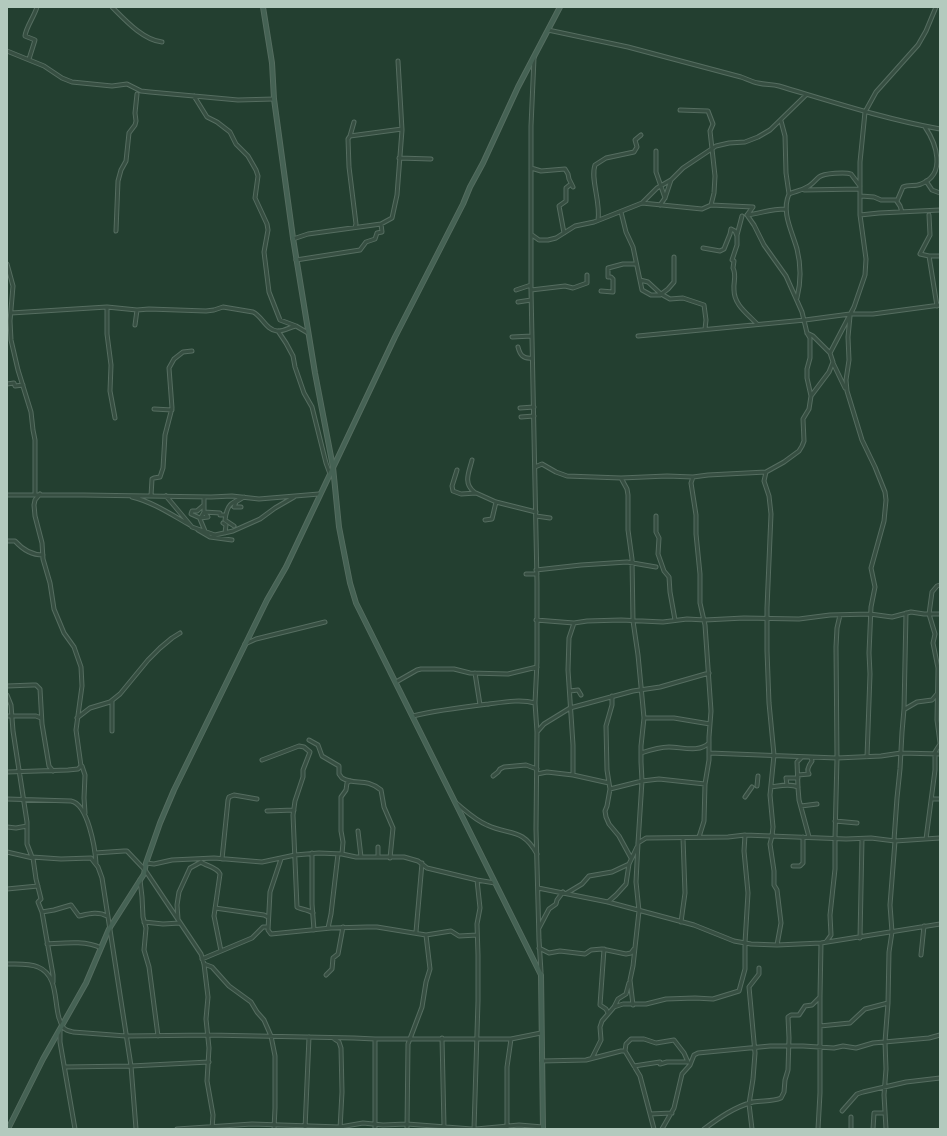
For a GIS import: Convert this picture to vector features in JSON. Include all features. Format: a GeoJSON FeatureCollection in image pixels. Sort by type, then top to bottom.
{"type":"FeatureCollection","features":[{"type":"Feature","properties":{"kind":"street"},"geometry":{"type":"LineString","coordinates":[[29,59],[35,40],[25,36],[37,7]]}},
{"type":"Feature","properties":{"kind":"street"},"geometry":{"type":"LineString","coordinates":[[112,7],[137,30],[155,41],[162,42]]}},
{"type":"Feature","properties":{"kind":"street"},"geometry":{"type":"LineString","coordinates":[[263,7],[272,63],[274,99],[296,260],[333,467],[339,526],[353,596],[541,975]]}},
{"type":"Feature","properties":{"kind":"street"},"geometry":{"type":"LineString","coordinates":[[8,1129],[8,1122],[86,983],[109,930],[145,870],[160,823],[174,790],[267,600],[286,567],[319,494],[395,337],[463,204],[515,94],[560,7]]}},
{"type":"Feature","properties":{"kind":"street"},"geometry":{"type":"LineString","coordinates":[[830,354],[854,307],[863,284],[866,266],[860,215],[860,162],[865,112],[876,92],[918,45],[926,31],[936,7]]}},
{"type":"Feature","properties":{"kind":"street"},"geometry":{"type":"LineString","coordinates":[[548,30],[634,48],[741,77],[758,84],[771,84],[806,95],[847,105],[865,112],[940,129]]}},
{"type":"Feature","properties":{"kind":"street"},"geometry":{"type":"LineString","coordinates":[[7,51],[44,66],[62,78],[72,82],[112,86],[128,84],[144,91],[238,100],[274,99]]}},
{"type":"Feature","properties":{"kind":"street"},"geometry":{"type":"LineString","coordinates":[[177,1129],[212,1128],[252,1124],[340,1128],[363,1123],[392,1125],[407,1124],[474,1129],[507,1128],[519,1125],[543,1128],[541,975],[538,929],[536,801],[536,514],[531,300],[531,126],[534,58]]}},
{"type":"Feature","properties":{"kind":"street"},"geometry":{"type":"LineString","coordinates":[[293,239],[308,234],[382,224],[390,220],[393,214],[397,195],[402,129],[398,61]]}},
{"type":"Feature","properties":{"kind":"street"},"geometry":{"type":"LineString","coordinates":[[116,231],[118,181],[121,170],[126,161],[129,133],[136,121],[135,113],[137,94]]}},
{"type":"Feature","properties":{"kind":"street"},"geometry":{"type":"LineString","coordinates":[[532,235],[542,241],[556,238],[575,226],[598,220],[642,203],[652,192],[671,180],[683,168],[712,148],[723,144],[742,143],[770,130],[781,121],[806,95]]}},
{"type":"Feature","properties":{"kind":"street"},"geometry":{"type":"LineString","coordinates":[[194,96],[207,117],[217,122],[230,132],[236,144],[248,156],[256,170],[258,176],[256,198],[268,230],[264,252],[269,292],[280,320],[296,326],[308,333]]}},
{"type":"Feature","properties":{"kind":"street"},"geometry":{"type":"LineString","coordinates":[[680,110],[708,111],[713,124],[710,131],[715,176],[714,193],[711,206]]}},
{"type":"Feature","properties":{"kind":"street"},"geometry":{"type":"LineString","coordinates":[[781,121],[785,136],[785,168],[789,194],[786,209],[797,250],[799,265],[800,286],[797,298]]}},
{"type":"Feature","properties":{"kind":"street"},"geometry":{"type":"LineString","coordinates":[[354,122],[348,139],[356,224],[355,227]]}},
{"type":"Feature","properties":{"kind":"street"},"geometry":{"type":"LineString","coordinates":[[902,212],[897,200],[903,187],[919,185],[926,181],[933,175],[937,164],[938,156],[932,138],[925,126]]}},
{"type":"Feature","properties":{"kind":"street"},"geometry":{"type":"LineString","coordinates":[[350,136],[402,129]]}},
{"type":"Feature","properties":{"kind":"street"},"geometry":{"type":"LineString","coordinates":[[598,220],[599,206],[594,174],[595,165],[606,158],[634,152],[637,147],[635,140],[641,135]]}},
{"type":"Feature","properties":{"kind":"street"},"geometry":{"type":"LineString","coordinates":[[656,151],[656,172],[665,198]]}},
{"type":"Feature","properties":{"kind":"street"},"geometry":{"type":"LineString","coordinates":[[399,158],[431,159]]}},
{"type":"Feature","properties":{"kind":"street"},"geometry":{"type":"LineString","coordinates":[[531,168],[541,171],[565,170],[568,174],[572,186],[566,188],[566,201],[558,206],[564,233]]}},
{"type":"Feature","properties":{"kind":"street"},"geometry":{"type":"LineString","coordinates":[[802,190],[815,182],[818,177],[829,174],[851,174],[860,188]]}},
{"type":"Feature","properties":{"kind":"street"},"geometry":{"type":"LineString","coordinates":[[660,205],[665,198],[671,180]]}},
{"type":"Feature","properties":{"kind":"street"},"geometry":{"type":"LineString","coordinates":[[926,181],[932,190],[940,193]]}},
{"type":"Feature","properties":{"kind":"street"},"geometry":{"type":"LineString","coordinates":[[789,194],[802,190],[860,188]]}},
{"type":"Feature","properties":{"kind":"street"},"geometry":{"type":"LineString","coordinates":[[861,196],[874,197],[881,200],[897,200]]}},
{"type":"Feature","properties":{"kind":"street"},"geometry":{"type":"LineString","coordinates":[[642,203],[702,209],[711,206],[753,207],[747,215]]}},
{"type":"Feature","properties":{"kind":"street"},"geometry":{"type":"LineString","coordinates":[[747,215],[764,211],[786,209]]}},
{"type":"Feature","properties":{"kind":"street"},"geometry":{"type":"LineString","coordinates":[[860,215],[940,210]]}},
{"type":"Feature","properties":{"kind":"street"},"geometry":{"type":"LineString","coordinates":[[621,212],[626,232],[633,248],[642,290],[651,294],[661,294],[668,289],[674,282],[674,257]]}},
{"type":"Feature","properties":{"kind":"street"},"geometry":{"type":"LineString","coordinates":[[535,467],[542,464],[567,476],[621,478],[667,476],[693,477],[766,472],[784,462],[799,451],[804,440],[803,420],[809,409],[811,396],[807,378],[807,369],[810,358],[810,338],[807,333],[805,320],[797,298],[786,276],[764,245],[747,215]]}},
{"type":"Feature","properties":{"kind":"street"},"geometry":{"type":"LineString","coordinates":[[929,215],[930,235],[920,254],[940,256]]}},
{"type":"Feature","properties":{"kind":"street"},"geometry":{"type":"LineString","coordinates":[[742,216],[737,236],[737,245],[732,260],[734,261],[732,268],[735,273],[734,291],[737,303],[757,324]]}},
{"type":"Feature","properties":{"kind":"street"},"geometry":{"type":"LineString","coordinates":[[296,260],[360,250],[366,242],[375,240],[377,233],[382,232],[382,224]]}},
{"type":"Feature","properties":{"kind":"street"},"geometry":{"type":"LineString","coordinates":[[703,248],[720,251],[724,249],[731,229],[735,231],[737,236]]}},
{"type":"Feature","properties":{"kind":"street"},"geometry":{"type":"LineString","coordinates":[[638,336],[805,320],[850,314],[872,314],[938,306],[929,256]]}},
{"type":"Feature","properties":{"kind":"street"},"geometry":{"type":"LineString","coordinates":[[7,264],[13,286],[11,340],[31,412],[36,449],[35,494]]}},
{"type":"Feature","properties":{"kind":"street"},"geometry":{"type":"LineString","coordinates":[[601,291],[613,292],[613,279],[608,277],[608,268],[623,264],[636,264]]}},
{"type":"Feature","properties":{"kind":"street"},"geometry":{"type":"LineString","coordinates":[[531,290],[565,286],[573,288],[587,283],[587,275]]}},
{"type":"Feature","properties":{"kind":"street"},"geometry":{"type":"LineString","coordinates":[[640,280],[648,282],[661,294],[670,299],[683,298],[704,305],[706,320],[705,329]]}},
{"type":"Feature","properties":{"kind":"street"},"geometry":{"type":"LineString","coordinates":[[516,290],[531,285]]}},
{"type":"Feature","properties":{"kind":"street"},"geometry":{"type":"LineString","coordinates":[[518,302],[531,300]]}},
{"type":"Feature","properties":{"kind":"street"},"geometry":{"type":"LineString","coordinates":[[11,313],[107,307],[137,310],[206,311],[224,307],[257,313],[272,329],[278,331],[296,326]]}},
{"type":"Feature","properties":{"kind":"street"},"geometry":{"type":"LineString","coordinates":[[107,307],[111,365],[110,391],[115,418]]}},
{"type":"Feature","properties":{"kind":"street"},"geometry":{"type":"LineString","coordinates":[[135,325],[137,310]]}},
{"type":"Feature","properties":{"kind":"street"},"geometry":{"type":"LineString","coordinates":[[847,392],[846,380],[849,360],[848,337],[850,314]]}},
{"type":"Feature","properties":{"kind":"street"},"geometry":{"type":"LineString","coordinates":[[278,331],[293,356],[295,367],[304,393],[312,407],[330,474]]}},
{"type":"Feature","properties":{"kind":"street"},"geometry":{"type":"LineString","coordinates":[[807,333],[813,336],[830,354],[832,362],[847,392],[862,440],[885,492],[886,500],[884,521],[871,568],[875,587],[870,614],[870,674],[867,757]]}},
{"type":"Feature","properties":{"kind":"street"},"geometry":{"type":"LineString","coordinates":[[512,337],[532,336]]}},
{"type":"Feature","properties":{"kind":"street"},"geometry":{"type":"LineString","coordinates":[[518,347],[521,355],[532,358]]}},
{"type":"Feature","properties":{"kind":"street"},"geometry":{"type":"LineString","coordinates":[[151,496],[152,479],[160,477],[163,470],[165,435],[172,410],[171,364],[174,359],[183,352],[192,351]]}},
{"type":"Feature","properties":{"kind":"street"},"geometry":{"type":"LineString","coordinates":[[811,396],[829,372],[832,362]]}},
{"type":"Feature","properties":{"kind":"street"},"geometry":{"type":"LineString","coordinates":[[7,384],[14,383],[15,386],[23,386]]}},
{"type":"Feature","properties":{"kind":"street"},"geometry":{"type":"LineString","coordinates":[[520,408],[534,407]]}},
{"type":"Feature","properties":{"kind":"street"},"geometry":{"type":"LineString","coordinates":[[154,409],[172,410]]}},
{"type":"Feature","properties":{"kind":"street"},"geometry":{"type":"LineString","coordinates":[[520,416],[534,416]]}},
{"type":"Feature","properties":{"kind":"street"},"geometry":{"type":"LineString","coordinates":[[472,460],[467,477],[467,483],[476,493],[496,502],[550,518]]}},
{"type":"Feature","properties":{"kind":"street"},"geometry":{"type":"LineString","coordinates":[[457,470],[452,486],[453,491],[461,494],[476,493]]}},
{"type":"Feature","properties":{"kind":"street"},"geometry":{"type":"LineString","coordinates":[[766,472],[764,481],[769,496],[771,514],[767,618],[769,703],[774,755],[771,787],[772,836],[770,844],[774,885],[777,890],[781,923],[777,945]]}},
{"type":"Feature","properties":{"kind":"street"},"geometry":{"type":"LineString","coordinates":[[693,477],[691,483],[696,515],[696,534],[700,574],[700,603],[705,620],[712,712],[705,784],[704,821],[699,837]]}},
{"type":"Feature","properties":{"kind":"street"},"geometry":{"type":"LineString","coordinates":[[592,1058],[601,1040],[600,1027],[602,1021],[614,1007],[618,999],[628,991],[635,949],[639,911],[636,882],[642,781],[641,753],[644,718],[642,689],[633,621],[632,563],[628,530],[628,495],[627,489],[621,478]]}},
{"type":"Feature","properties":{"kind":"street"},"geometry":{"type":"LineString","coordinates":[[40,494],[35,500],[35,516],[57,617],[64,633],[74,647],[81,667],[82,686],[76,733],[81,764],[85,775],[84,806],[96,863],[102,878],[131,1066],[136,1129]]}},
{"type":"Feature","properties":{"kind":"street"},"geometry":{"type":"LineString","coordinates":[[7,495],[127,495],[244,497],[259,499],[319,494]]}},
{"type":"Feature","properties":{"kind":"street"},"geometry":{"type":"LineString","coordinates":[[127,495],[140,499],[170,513],[210,537],[232,540]]}},
{"type":"Feature","properties":{"kind":"street"},"geometry":{"type":"LineString","coordinates":[[166,496],[192,527],[232,540]]}},
{"type":"Feature","properties":{"kind":"street"},"geometry":{"type":"LineString","coordinates":[[215,534],[233,531],[260,519],[296,496]]}},
{"type":"Feature","properties":{"kind":"street"},"geometry":{"type":"LineString","coordinates":[[204,497],[204,512],[200,519],[205,531]]}},
{"type":"Feature","properties":{"kind":"street"},"geometry":{"type":"LineString","coordinates":[[241,507],[234,507],[236,502],[244,497]]}},
{"type":"Feature","properties":{"kind":"street"},"geometry":{"type":"LineString","coordinates":[[234,526],[224,520],[225,515],[228,507],[233,502],[244,497]]}},
{"type":"Feature","properties":{"kind":"street"},"geometry":{"type":"LineString","coordinates":[[484,520],[492,519],[496,502]]}},
{"type":"Feature","properties":{"kind":"street"},"geometry":{"type":"LineString","coordinates":[[204,505],[197,511],[192,511],[191,514],[201,518],[208,517],[204,512]]}},
{"type":"Feature","properties":{"kind":"street"},"geometry":{"type":"LineString","coordinates":[[204,512],[220,513],[220,515],[225,515]]}},
{"type":"Feature","properties":{"kind":"street"},"geometry":{"type":"LineString","coordinates":[[656,516],[656,532],[659,538],[658,554],[664,571],[669,577],[675,620]]}},
{"type":"Feature","properties":{"kind":"street"},"geometry":{"type":"LineString","coordinates":[[223,523],[226,525],[225,533]]}},
{"type":"Feature","properties":{"kind":"street"},"geometry":{"type":"LineString","coordinates":[[232,540],[233,531]]}},
{"type":"Feature","properties":{"kind":"street"},"geometry":{"type":"LineString","coordinates":[[7,540],[15,541],[19,546],[32,554],[43,555]]}},
{"type":"Feature","properties":{"kind":"street"},"geometry":{"type":"LineString","coordinates":[[526,574],[581,565],[627,562],[656,567]]}},
{"type":"Feature","properties":{"kind":"street"},"geometry":{"type":"LineString","coordinates":[[926,839],[932,799],[935,754],[940,744],[937,726],[939,709],[938,668],[934,643],[936,634],[929,614],[932,592],[937,586],[940,585]]}},
{"type":"Feature","properties":{"kind":"street"},"geometry":{"type":"LineString","coordinates":[[886,1129],[885,1042],[888,1003],[889,952],[892,932],[890,905],[904,709],[906,613]]}},
{"type":"Feature","properties":{"kind":"street"},"geometry":{"type":"LineString","coordinates":[[536,620],[574,624],[598,621],[663,622],[687,619],[799,618],[823,615],[870,614],[892,617],[906,613],[940,614]]}},
{"type":"Feature","properties":{"kind":"street"},"geometry":{"type":"LineString","coordinates":[[826,942],[831,933],[830,915],[835,869],[834,838],[837,758],[836,647],[837,628],[840,615]]}},
{"type":"Feature","properties":{"kind":"street"},"geometry":{"type":"LineString","coordinates":[[245,644],[256,639],[325,622]]}},
{"type":"Feature","properties":{"kind":"street"},"geometry":{"type":"LineString","coordinates":[[573,775],[573,744],[568,670],[569,638],[574,624]]}},
{"type":"Feature","properties":{"kind":"street"},"geometry":{"type":"LineString","coordinates":[[77,718],[91,707],[100,706],[112,701],[120,694],[148,660],[160,648],[180,633]]}},
{"type":"Feature","properties":{"kind":"street"},"geometry":{"type":"LineString","coordinates":[[396,682],[418,669],[454,669],[475,673],[508,674],[537,667]]}},
{"type":"Feature","properties":{"kind":"street"},"geometry":{"type":"LineString","coordinates":[[475,673],[480,705]]}},
{"type":"Feature","properties":{"kind":"street"},"geometry":{"type":"LineString","coordinates":[[537,732],[544,724],[570,708],[642,689],[660,687],[709,673]]}},
{"type":"Feature","properties":{"kind":"street"},"geometry":{"type":"LineString","coordinates":[[7,686],[36,685],[40,689],[42,718],[50,766],[53,771]]}},
{"type":"Feature","properties":{"kind":"street"},"geometry":{"type":"LineString","coordinates":[[570,691],[578,690],[581,695]]}},
{"type":"Feature","properties":{"kind":"street"},"geometry":{"type":"LineString","coordinates":[[904,709],[918,702],[932,700],[938,694]]}},
{"type":"Feature","properties":{"kind":"street"},"geometry":{"type":"LineString","coordinates":[[7,695],[11,705],[13,731],[28,826],[28,844],[33,857],[41,899],[38,902],[42,912],[53,975],[56,1004],[61,1028],[60,1042],[74,1129]]}},
{"type":"Feature","properties":{"kind":"street"},"geometry":{"type":"LineString","coordinates":[[612,696],[612,705],[606,726],[607,770],[610,789],[605,811],[609,824],[619,836],[631,858]]}},
{"type":"Feature","properties":{"kind":"street"},"geometry":{"type":"LineString","coordinates":[[112,701],[112,731]]}},
{"type":"Feature","properties":{"kind":"street"},"geometry":{"type":"LineString","coordinates":[[413,716],[429,712],[514,701],[528,701],[536,703]]}},
{"type":"Feature","properties":{"kind":"street"},"geometry":{"type":"LineString","coordinates":[[7,716],[36,716],[42,718]]}},
{"type":"Feature","properties":{"kind":"street"},"geometry":{"type":"LineString","coordinates":[[644,718],[674,718],[710,724]]}},
{"type":"Feature","properties":{"kind":"street"},"geometry":{"type":"LineString","coordinates":[[309,740],[318,745],[323,757],[339,766],[342,778],[350,781],[369,782],[380,790],[386,812],[393,828],[390,858]]}},
{"type":"Feature","properties":{"kind":"street"},"geometry":{"type":"LineString","coordinates":[[641,753],[669,747],[689,749],[700,748],[704,747],[709,742]]}},
{"type":"Feature","properties":{"kind":"street"},"geometry":{"type":"LineString","coordinates":[[262,760],[299,746],[304,747],[310,752],[303,770],[299,794],[295,801],[293,814],[293,843],[295,855],[295,893],[297,907],[305,908],[313,913]]}},
{"type":"Feature","properties":{"kind":"street"},"geometry":{"type":"LineString","coordinates":[[709,753],[774,755],[810,758],[867,757],[901,753],[940,754]]}},
{"type":"Feature","properties":{"kind":"street"},"geometry":{"type":"LineString","coordinates":[[802,757],[798,762],[798,787],[809,837]]}},
{"type":"Feature","properties":{"kind":"street"},"geometry":{"type":"LineString","coordinates":[[787,785],[786,778],[809,774],[808,766],[812,761],[810,758]]}},
{"type":"Feature","properties":{"kind":"street"},"geometry":{"type":"LineString","coordinates":[[7,772],[78,769],[80,768],[81,764]]}},
{"type":"Feature","properties":{"kind":"street"},"geometry":{"type":"LineString","coordinates":[[493,776],[504,767],[526,765],[537,769]]}},
{"type":"Feature","properties":{"kind":"street"},"geometry":{"type":"LineString","coordinates":[[537,774],[545,772],[573,775],[609,783]]}},
{"type":"Feature","properties":{"kind":"street"},"geometry":{"type":"LineString","coordinates":[[757,786],[758,776]]}},
{"type":"Feature","properties":{"kind":"street"},"geometry":{"type":"LineString","coordinates":[[610,789],[642,781],[659,779],[705,784]]}},
{"type":"Feature","properties":{"kind":"street"},"geometry":{"type":"LineString","coordinates":[[328,928],[332,914],[343,842],[341,831],[340,796],[346,790],[347,783],[350,781]]}},
{"type":"Feature","properties":{"kind":"street"},"geometry":{"type":"LineString","coordinates":[[771,787],[787,785],[795,785],[798,787]]}},
{"type":"Feature","properties":{"kind":"street"},"geometry":{"type":"LineString","coordinates":[[745,797],[752,787]]}},
{"type":"Feature","properties":{"kind":"street"},"geometry":{"type":"LineString","coordinates":[[222,859],[229,797],[234,796],[257,799]]}},
{"type":"Feature","properties":{"kind":"street"},"geometry":{"type":"LineString","coordinates":[[7,799],[74,802],[77,803],[83,811],[86,818]]}},
{"type":"Feature","properties":{"kind":"street"},"geometry":{"type":"LineString","coordinates":[[932,799],[940,799]]}},
{"type":"Feature","properties":{"kind":"street"},"geometry":{"type":"LineString","coordinates":[[456,803],[470,815],[486,825],[492,828],[510,831],[522,836],[531,843],[538,856]]}},
{"type":"Feature","properties":{"kind":"street"},"geometry":{"type":"LineString","coordinates":[[801,806],[817,804]]}},
{"type":"Feature","properties":{"kind":"street"},"geometry":{"type":"LineString","coordinates":[[267,810],[294,810]]}},
{"type":"Feature","properties":{"kind":"street"},"geometry":{"type":"LineString","coordinates":[[835,821],[857,823]]}},
{"type":"Feature","properties":{"kind":"street"},"geometry":{"type":"LineString","coordinates":[[7,827],[16,828],[28,826]]}},
{"type":"Feature","properties":{"kind":"street"},"geometry":{"type":"LineString","coordinates":[[358,831],[361,857]]}},
{"type":"Feature","properties":{"kind":"street"},"geometry":{"type":"LineString","coordinates":[[614,1007],[623,1004],[646,1004],[666,999],[695,998],[713,1000],[739,992],[745,971],[748,893],[744,851],[745,835]]}},
{"type":"Feature","properties":{"kind":"street"},"geometry":{"type":"LineString","coordinates":[[608,902],[626,884],[631,858],[638,844],[646,838],[728,837],[745,835],[862,839],[871,838],[894,840],[940,838]]}},
{"type":"Feature","properties":{"kind":"street"},"geometry":{"type":"LineString","coordinates":[[793,866],[800,866],[802,863],[803,837]]}},
{"type":"Feature","properties":{"kind":"street"},"geometry":{"type":"LineString","coordinates":[[681,922],[685,893],[684,838]]}},
{"type":"Feature","properties":{"kind":"street"},"geometry":{"type":"LineString","coordinates":[[860,938],[862,839]]}},
{"type":"Feature","properties":{"kind":"street"},"geometry":{"type":"LineString","coordinates":[[378,847],[378,857]]}},
{"type":"Feature","properties":{"kind":"street"},"geometry":{"type":"LineString","coordinates":[[95,853],[126,851],[145,870],[197,948],[202,959],[208,997],[206,1019],[209,1035],[207,1087],[213,1115],[212,1128]]}},
{"type":"Feature","properties":{"kind":"street"},"geometry":{"type":"LineString","coordinates":[[7,852],[33,857],[91,858],[96,863]]}},
{"type":"Feature","properties":{"kind":"street"},"geometry":{"type":"LineString","coordinates":[[146,863],[154,864],[172,860],[206,859],[262,862],[312,853],[340,854],[361,857],[412,858],[422,863],[427,868],[496,883]]}},
{"type":"Feature","properties":{"kind":"street"},"geometry":{"type":"LineString","coordinates":[[312,853],[314,930]]}},
{"type":"Feature","properties":{"kind":"street"},"geometry":{"type":"LineString","coordinates":[[178,919],[177,905],[179,892],[190,868],[206,859]]}},
{"type":"Feature","properties":{"kind":"street"},"geometry":{"type":"LineString","coordinates":[[281,859],[270,892],[268,917],[269,933],[272,934],[328,928],[377,927],[416,932],[426,935],[447,930],[453,931],[459,936],[477,935]]}},
{"type":"Feature","properties":{"kind":"street"},"geometry":{"type":"LineString","coordinates":[[201,862],[218,870],[220,873],[214,916],[221,951]]}},
{"type":"Feature","properties":{"kind":"street"},"geometry":{"type":"LineString","coordinates":[[416,932],[422,863]]}},
{"type":"Feature","properties":{"kind":"street"},"geometry":{"type":"LineString","coordinates":[[538,929],[549,909],[556,904],[557,900],[565,893],[582,884],[589,876],[612,872],[629,864]]}},
{"type":"Feature","properties":{"kind":"street"},"geometry":{"type":"LineString","coordinates":[[140,880],[144,922],[146,928],[144,950],[149,967],[158,1036]]}},
{"type":"Feature","properties":{"kind":"street"},"geometry":{"type":"LineString","coordinates":[[474,1129],[478,955],[477,919],[480,908],[477,880]]}},
{"type":"Feature","properties":{"kind":"street"},"geometry":{"type":"LineString","coordinates":[[7,889],[38,886]]}},
{"type":"Feature","properties":{"kind":"street"},"geometry":{"type":"LineString","coordinates":[[538,888],[608,902],[694,925],[734,941],[745,943],[777,945],[821,943],[860,938],[940,924]]}},
{"type":"Feature","properties":{"kind":"street"},"geometry":{"type":"LineString","coordinates":[[42,912],[71,905],[79,916],[86,914],[100,914],[107,916]]}},
{"type":"Feature","properties":{"kind":"street"},"geometry":{"type":"LineString","coordinates":[[215,908],[268,917]]}},
{"type":"Feature","properties":{"kind":"street"},"geometry":{"type":"LineString","coordinates":[[144,922],[163,924],[180,923]]}},
{"type":"Feature","properties":{"kind":"street"},"geometry":{"type":"LineString","coordinates":[[921,955],[924,926]]}},
{"type":"Feature","properties":{"kind":"street"},"geometry":{"type":"LineString","coordinates":[[202,959],[252,938],[263,927],[268,927]]}},
{"type":"Feature","properties":{"kind":"street"},"geometry":{"type":"LineString","coordinates":[[326,975],[332,969],[333,958],[338,954],[343,928]]}},
{"type":"Feature","properties":{"kind":"street"},"geometry":{"type":"LineString","coordinates":[[407,1129],[407,1048],[422,1007],[426,982],[430,969],[426,935]]}},
{"type":"Feature","properties":{"kind":"street"},"geometry":{"type":"LineString","coordinates":[[818,1129],[820,1093],[821,943]]}},
{"type":"Feature","properties":{"kind":"street"},"geometry":{"type":"LineString","coordinates":[[47,944],[89,944],[102,948]]}},
{"type":"Feature","properties":{"kind":"street"},"geometry":{"type":"LineString","coordinates":[[539,948],[550,953],[560,951],[585,954],[591,950],[604,949],[623,954],[631,953],[635,949]]}},
{"type":"Feature","properties":{"kind":"street"},"geometry":{"type":"LineString","coordinates":[[604,949],[600,1005],[606,1009],[608,1013]]}},
{"type":"Feature","properties":{"kind":"street"},"geometry":{"type":"LineString","coordinates":[[7,964],[37,966],[47,973],[53,982]]}},
{"type":"Feature","properties":{"kind":"street"},"geometry":{"type":"LineString","coordinates":[[204,964],[212,967],[221,978],[250,1002],[264,1020],[271,1036],[275,1056],[274,1129]]}},
{"type":"Feature","properties":{"kind":"street"},"geometry":{"type":"LineString","coordinates":[[752,1129],[749,1104],[753,1078],[754,1048],[749,987],[758,974],[759,968]]}},
{"type":"Feature","properties":{"kind":"street"},"geometry":{"type":"LineString","coordinates":[[630,980],[633,1005]]}},
{"type":"Feature","properties":{"kind":"street"},"geometry":{"type":"LineString","coordinates":[[704,1129],[720,1116],[749,1104],[757,1101],[781,1098],[784,1092],[785,1080],[788,1072],[788,1017],[791,1015],[799,1015],[805,1006],[812,1005],[820,997]]}},
{"type":"Feature","properties":{"kind":"street"},"geometry":{"type":"LineString","coordinates":[[820,1026],[850,1023],[865,1009],[888,1003]]}},
{"type":"Feature","properties":{"kind":"street"},"geometry":{"type":"LineString","coordinates":[[61,1028],[73,1032],[126,1036],[209,1035],[375,1039],[511,1039],[541,1033]]}},
{"type":"Feature","properties":{"kind":"street"},"geometry":{"type":"LineString","coordinates":[[662,1129],[672,1113],[677,1101],[681,1076],[690,1065],[695,1054],[700,1052],[789,1046],[820,1046],[834,1048],[843,1046],[856,1048],[868,1044],[929,1038],[940,1035]]}},
{"type":"Feature","properties":{"kind":"street"},"geometry":{"type":"LineString","coordinates":[[305,1127],[309,1037]]}},
{"type":"Feature","properties":{"kind":"street"},"geometry":{"type":"LineString","coordinates":[[333,1038],[339,1042],[341,1048],[342,1092],[340,1128]]}},
{"type":"Feature","properties":{"kind":"street"},"geometry":{"type":"LineString","coordinates":[[442,1038],[444,1127]]}},
{"type":"Feature","properties":{"kind":"street"},"geometry":{"type":"LineString","coordinates":[[375,1039],[375,1129]]}},
{"type":"Feature","properties":{"kind":"street"},"geometry":{"type":"LineString","coordinates":[[507,1128],[507,1067],[511,1039]]}},
{"type":"Feature","properties":{"kind":"street"},"geometry":{"type":"LineString","coordinates":[[654,1129],[640,1076],[625,1051],[626,1044],[631,1039],[644,1039],[656,1043],[674,1040],[684,1053],[688,1062]]}},
{"type":"Feature","properties":{"kind":"street"},"geometry":{"type":"LineString","coordinates":[[542,1061],[586,1060],[625,1051]]}},
{"type":"Feature","properties":{"kind":"street"},"geometry":{"type":"LineString","coordinates":[[634,1066],[660,1062],[660,1064],[667,1062],[688,1062],[693,1058]]}},
{"type":"Feature","properties":{"kind":"street"},"geometry":{"type":"LineString","coordinates":[[65,1067],[131,1066],[209,1062]]}},
{"type":"Feature","properties":{"kind":"street"},"geometry":{"type":"LineString","coordinates":[[842,1111],[859,1093],[906,1082],[940,1078]]}},
{"type":"Feature","properties":{"kind":"street"},"geometry":{"type":"LineString","coordinates":[[650,1114],[672,1113]]}},
{"type":"Feature","properties":{"kind":"street"},"geometry":{"type":"LineString","coordinates":[[873,1129],[874,1113],[886,1113]]}},
{"type":"Feature","properties":{"kind":"street"},"geometry":{"type":"LineString","coordinates":[[851,1117],[851,1129]]}}]}
